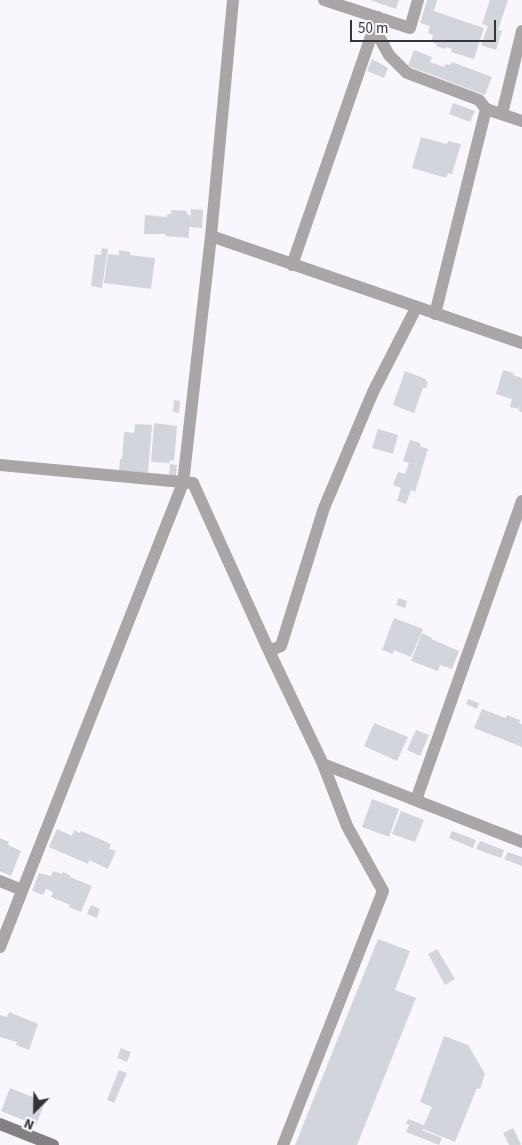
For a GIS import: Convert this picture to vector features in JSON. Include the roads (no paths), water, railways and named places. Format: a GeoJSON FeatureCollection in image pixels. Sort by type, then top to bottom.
{"type":"FeatureCollection","features":[{"type":"Feature","properties":{"kind":"street"},"geometry":{"type":"LineString","coordinates":[[0,948],[183,482],[211,236],[233,0]]}},
{"type":"Feature","properties":{"kind":"street"},"geometry":{"type":"LineString","coordinates":[[324,0],[376,23],[410,28],[418,0]]}},
{"type":"Feature","properties":{"kind":"street"},"geometry":{"type":"LineString","coordinates":[[292,265],[376,23]]}},
{"type":"Feature","properties":{"kind":"street"},"geometry":{"type":"LineString","coordinates":[[376,23],[389,55],[407,73],[479,100],[486,109],[522,121]]}},
{"type":"Feature","properties":{"kind":"street"},"geometry":{"type":"LineString","coordinates":[[502,114],[522,31]]}},
{"type":"Feature","properties":{"kind":"street"},"geometry":{"type":"LineString","coordinates":[[435,314],[486,109]]}},
{"type":"Feature","properties":{"kind":"street"},"geometry":{"type":"LineString","coordinates":[[211,236],[522,344]]}},
{"type":"Feature","properties":{"kind":"street"},"geometry":{"type":"LineString","coordinates":[[269,651],[281,646],[324,508],[373,392],[416,308]]}},
{"type":"Feature","properties":{"kind":"street"},"geometry":{"type":"LineString","coordinates":[[0,465],[193,483],[269,651],[323,764],[347,826],[383,891],[284,1145]]}},
{"type":"Feature","properties":{"kind":"street"},"geometry":{"type":"LineString","coordinates":[[416,800],[522,501]]}},
{"type":"Feature","properties":{"kind":"street"},"geometry":{"type":"LineString","coordinates":[[323,764],[522,842]]}},
{"type":"Feature","properties":{"kind":"street"},"geometry":{"type":"LineString","coordinates":[[0,881],[22,890]]}},
{"type":"Feature","properties":{"kind":"street"},"geometry":{"type":"LineString","coordinates":[[0,1124],[53,1145]]}}]}
